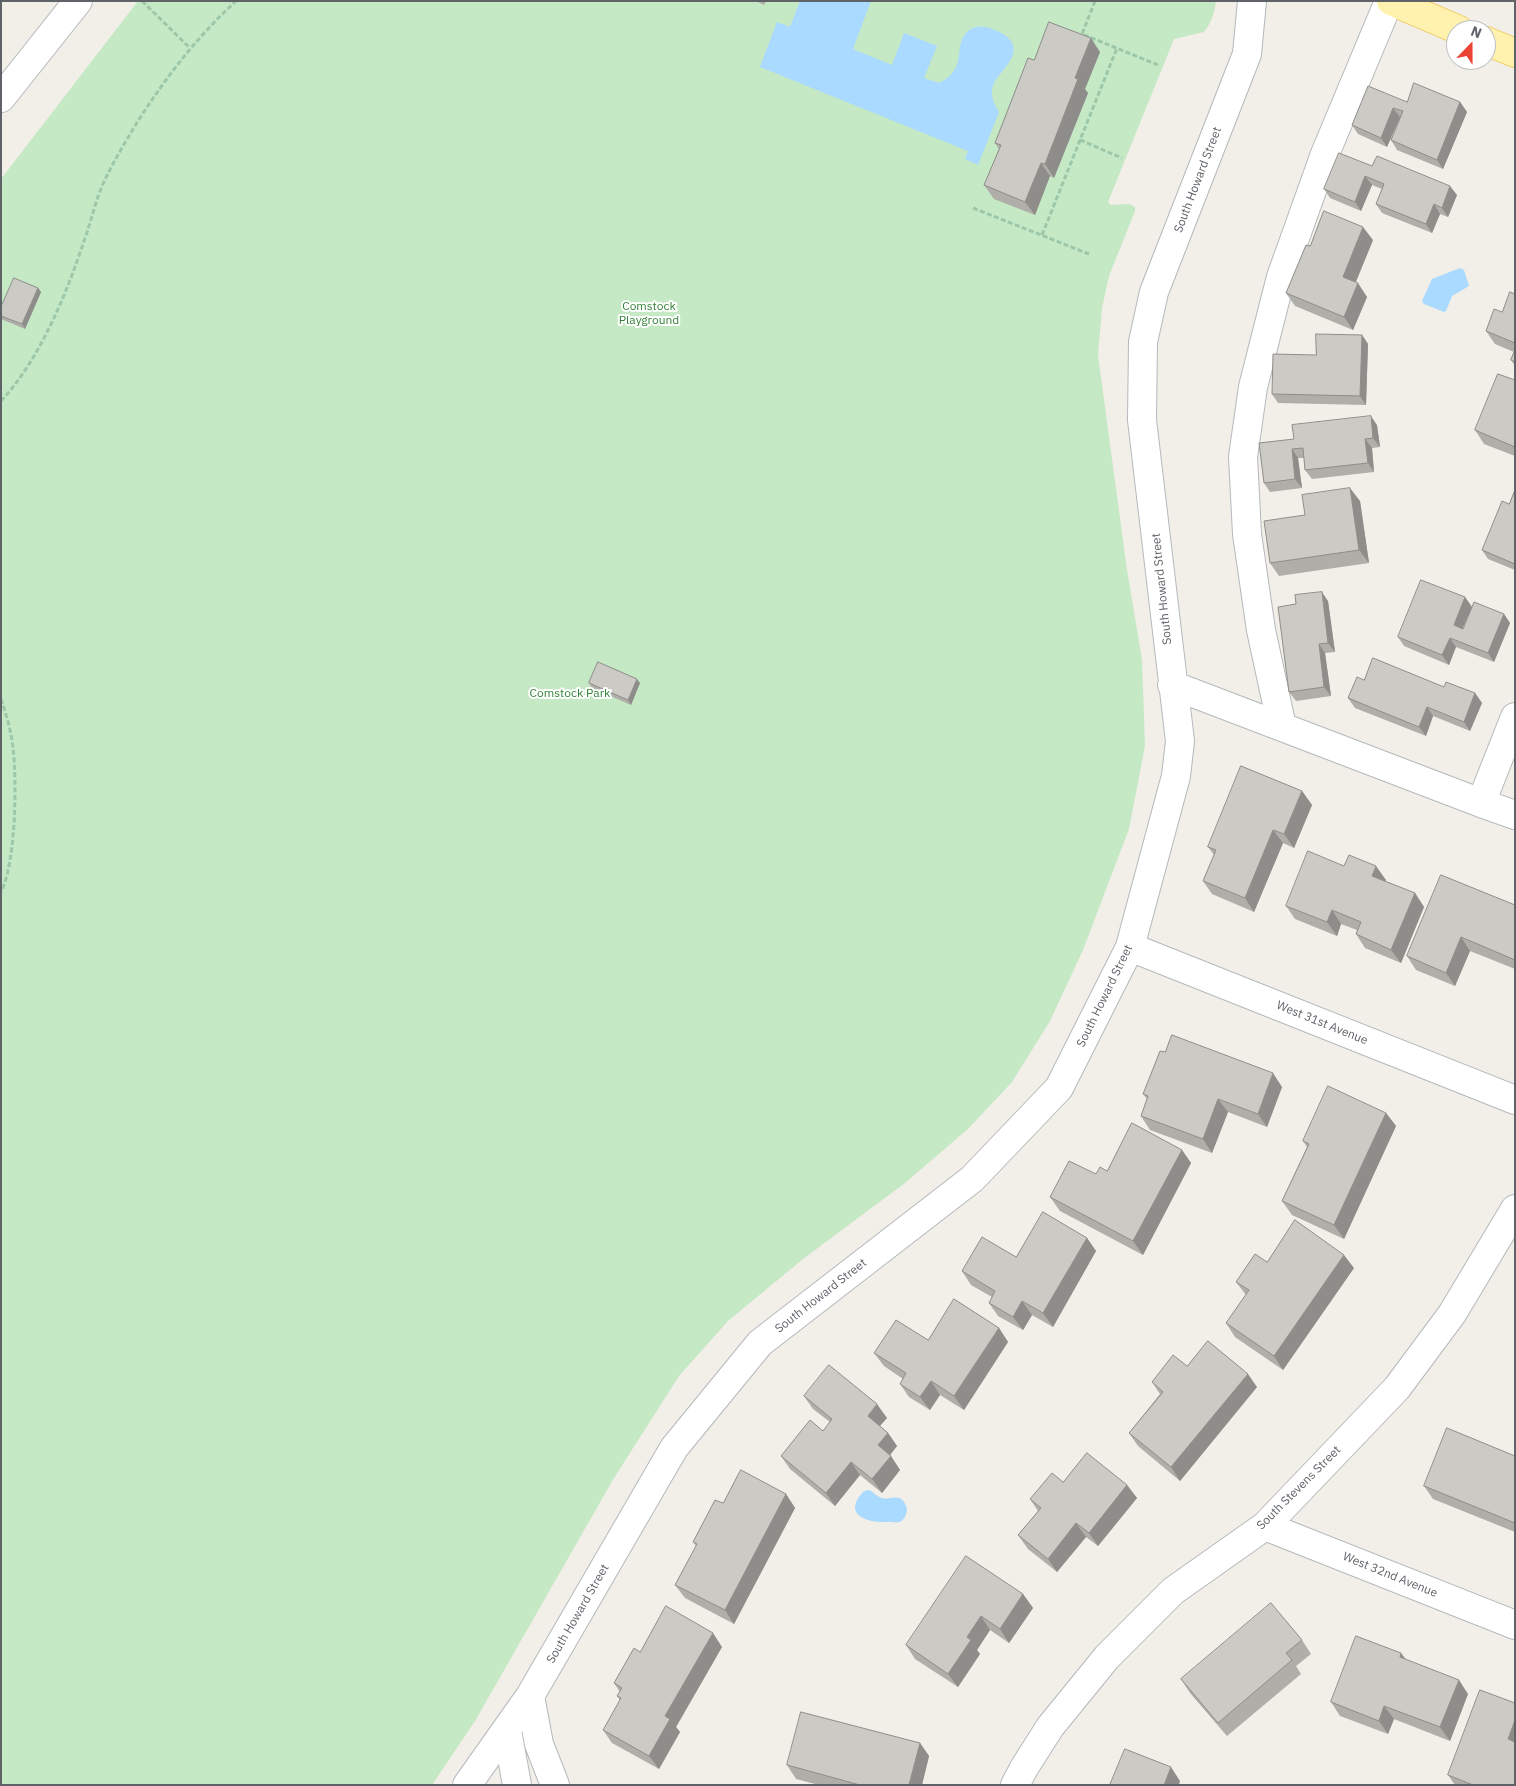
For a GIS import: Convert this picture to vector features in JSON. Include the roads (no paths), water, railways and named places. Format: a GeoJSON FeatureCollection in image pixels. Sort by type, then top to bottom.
{"type":"FeatureCollection","features":[{"type":"Feature","properties":{"kind":"main road"},"geometry":{"type":"LineString","coordinates":[[1390,1],[1446,24]]}},
{"type":"Feature","properties":{"kind":"main road"},"geometry":{"type":"LineString","coordinates":[[1496,45],[1515,53]]}},
{"type":"Feature","properties":{"kind":"street"},"geometry":{"type":"LineString","coordinates":[[1,98],[78,1]]}},
{"type":"Feature","properties":{"kind":"street","name":"South Howard Street"},"geometry":{"type":"LineString","coordinates":[[467,1785],[530,1696],[674,1448],[685,1434],[760,1343],[972,1180],[1059,1088],[1130,947],[1176,776],[1180,741],[1142,420],[1143,342],[1154,292],[1247,54],[1252,1]]}},
{"type":"Feature","properties":{"kind":"street"},"geometry":{"type":"LineString","coordinates":[[1282,727],[1261,630],[1247,534],[1243,457],[1253,387],[1281,277],[1325,154],[1390,1]]}},
{"type":"Feature","properties":{"kind":"street"},"geometry":{"type":"LineString","coordinates":[[1172,685],[1515,815]]}},
{"type":"Feature","properties":{"kind":"street"},"geometry":{"type":"LineString","coordinates":[[1481,803],[1515,717]]}},
{"type":"Feature","properties":{"kind":"street","name":"West 31st Avenue"},"geometry":{"type":"LineString","coordinates":[[1130,947],[1515,1100]]}},
{"type":"Feature","properties":{"kind":"street","name":"South Stevens Street"},"geometry":{"type":"LineString","coordinates":[[1015,1785],[1050,1727],[1107,1657],[1173,1590],[1265,1526],[1397,1388],[1452,1314],[1515,1209]]}},
{"type":"Feature","properties":{"kind":"street","name":"West 32nd Avenue"},"geometry":{"type":"LineString","coordinates":[[1265,1526],[1515,1625]]}},
{"type":"Feature","properties":{"kind":"street"},"geometry":{"type":"LineString","coordinates":[[530,1696],[539,1744],[555,1785]]}},
{"type":"Feature","properties":{"kind":"street"},"geometry":{"type":"LineString","coordinates":[[507,1730],[517,1785]]}},
{"type":"Feature","properties":{"kind":"water"},"geometry":{"type":"Polygon","coordinates":[[[800,1],[871,1],[853,49],[892,65],[904,33],[937,46],[924,78],[939,83],[954,71],[963,38],[969,30],[975,27],[985,27],[996,30],[1006,36],[1012,43],[1014,50],[1012,57],[994,83],[992,90],[993,99],[999,112],[978,165],[965,159],[968,151],[760,67],[777,22],[790,27],[800,1]]]}},
{"type":"Feature","properties":{"kind":"water"},"geometry":{"type":"Polygon","coordinates":[[[1460,268],[1464,270],[1469,286],[1452,296],[1446,311],[1444,312],[1424,304],[1422,301],[1432,279],[1460,268]]]}},
{"type":"Feature","properties":{"kind":"water"},"geometry":{"type":"Polygon","coordinates":[[[869,1490],[882,1498],[896,1497],[902,1500],[907,1509],[903,1520],[900,1522],[880,1522],[860,1516],[856,1512],[855,1506],[864,1491],[869,1490]]]}},
{"type":"Feature","properties":{"kind":"park label","name":"Comstock Playground"},"geometry":{"type":"Point","coordinates":[649,314]}},
{"type":"Feature","properties":{"kind":"park label","name":"Comstock Park"},"geometry":{"type":"Point","coordinates":[570,694]}}]}
